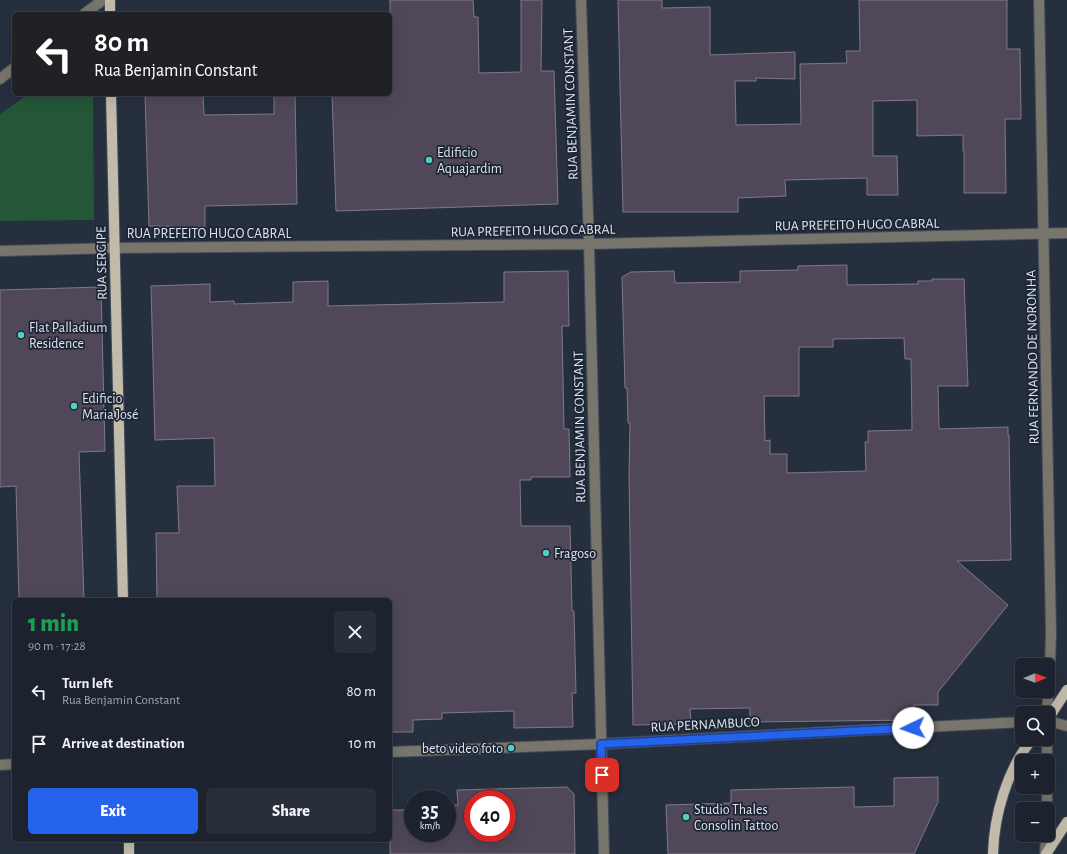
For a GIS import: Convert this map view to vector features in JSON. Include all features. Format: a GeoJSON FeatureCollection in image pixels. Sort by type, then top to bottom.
{"type":"FeatureCollection","features":[{"type":"Feature","properties":{"kind":"main road"},"geometry":{"type":"LineString","coordinates":[[110,0],[110,12]]}},
{"type":"Feature","properties":{"kind":"main road","name":"RUA SERGIPE"},"geometry":{"type":"LineString","coordinates":[[111,96],[123,598]]}},
{"type":"Feature","properties":{"kind":"main road"},"geometry":{"type":"LineString","coordinates":[[1055,709],[1067,690]]}},
{"type":"Feature","properties":{"kind":"main road"},"geometry":{"type":"LineString","coordinates":[[993,854],[999,811],[1010,776],[1026,746]]}},
{"type":"Feature","properties":{"kind":"main road"},"geometry":{"type":"LineString","coordinates":[[1046,854],[1067,822]]}},
{"type":"Feature","properties":{"kind":"main road"},"geometry":{"type":"LineString","coordinates":[[129,842],[129,854]]}},
{"type":"Feature","properties":{"kind":"street"},"geometry":{"type":"LineString","coordinates":[[87,12],[103,0]]}},
{"type":"Feature","properties":{"kind":"street","name":"RUA BENJAMIN CONSTANT"},"geometry":{"type":"LineString","coordinates":[[581,0],[589,244],[604,854]]}},
{"type":"Feature","properties":{"kind":"street","name":"RUA FERNANDO DE NORONHA"},"geometry":{"type":"LineString","coordinates":[[1040,0],[1051,633],[1048,706]]}},
{"type":"Feature","properties":{"kind":"street"},"geometry":{"type":"LineString","coordinates":[[0,79],[12,70]]}},
{"type":"Feature","properties":{"kind":"street","name":"RUA PREFEITO HUGO CABRAL"},"geometry":{"type":"LineString","coordinates":[[0,251],[114,248],[589,244],[1067,233]]}},
{"type":"Feature","properties":{"kind":"street","name":"RUA PERNAMBUCO"},"geometry":{"type":"LineString","coordinates":[[392,752],[601,744],[1015,722]]}},
{"type":"Feature","properties":{"kind":"street"},"geometry":{"type":"LineString","coordinates":[[1055,722],[1067,726]]}},
{"type":"Feature","properties":{"kind":"street"},"geometry":{"type":"LineString","coordinates":[[0,764],[12,764]]}},
{"type":"Feature","properties":{"kind":"street"},"geometry":{"type":"LineString","coordinates":[[1046,842],[1046,854]]}},
{"type":"Feature","properties":{"kind":"green space"},"geometry":{"type":"Polygon","coordinates":[[[26,96],[93,96],[94,220],[0,221],[0,114],[26,96]]]}},
{"type":"Feature","properties":{"kind":"building"},"geometry":{"type":"Polygon","coordinates":[[[390,0],[473,0],[474,17],[478,17],[479,73],[521,72],[521,0],[542,0],[541,71],[554,71],[558,204],[336,211],[332,96],[392,96],[392,12],[390,12],[390,0]]]}},
{"type":"Feature","properties":{"kind":"building"},"geometry":{"type":"Polygon","coordinates":[[[618,0],[662,0],[662,8],[710,7],[710,55],[795,52],[795,79],[756,78],[756,81],[735,81],[736,125],[801,124],[800,64],[847,63],[846,51],[860,51],[859,0],[1007,0],[1007,49],[1020,49],[1021,119],[1005,119],[1006,193],[964,193],[963,135],[917,136],[917,100],[873,101],[873,156],[897,156],[898,195],[867,195],[867,178],[785,180],[786,196],[738,198],[738,212],[623,212],[618,0]]]}},
{"type":"Feature","properties":{"kind":"building"},"geometry":{"type":"Polygon","coordinates":[[[145,96],[203,96],[204,115],[274,114],[274,96],[295,96],[297,204],[205,206],[205,227],[149,226],[145,96]]]}},
{"type":"Feature","properties":{"kind":"building"},"geometry":{"type":"Polygon","coordinates":[[[847,265],[847,285],[918,284],[918,281],[932,281],[932,279],[964,279],[968,386],[938,386],[939,429],[1008,427],[1011,560],[957,561],[1008,605],[938,692],[938,705],[914,705],[914,720],[750,722],[750,708],[690,709],[691,724],[633,725],[629,475],[630,423],[628,423],[627,388],[625,388],[622,277],[631,272],[674,271],[675,283],[740,282],[740,271],[798,270],[798,266],[847,265]],[[904,338],[833,339],[833,347],[799,347],[799,396],[764,396],[765,441],[770,440],[770,454],[787,454],[787,473],[866,471],[865,442],[868,442],[868,431],[912,430],[911,359],[905,359],[904,338]]]}},
{"type":"Feature","properties":{"kind":"building"},"geometry":{"type":"Polygon","coordinates":[[[568,271],[569,326],[562,326],[564,429],[569,429],[570,477],[531,477],[531,480],[520,480],[521,526],[570,526],[576,693],[572,693],[573,727],[514,728],[514,711],[442,713],[442,719],[413,720],[413,732],[392,732],[392,598],[157,598],[156,533],[179,533],[177,486],[215,486],[214,438],[155,440],[151,286],[210,284],[210,302],[234,301],[234,304],[293,302],[293,282],[328,281],[328,306],[504,302],[504,272],[568,271]]]}},
{"type":"Feature","properties":{"kind":"building"},"geometry":{"type":"Polygon","coordinates":[[[101,287],[105,451],[79,452],[84,598],[19,598],[16,486],[0,487],[0,290],[101,287]]]}},
{"type":"Feature","properties":{"kind":"building"},"geometry":{"type":"Polygon","coordinates":[[[938,777],[938,802],[914,854],[668,854],[666,805],[731,803],[731,790],[854,787],[854,807],[894,806],[894,778],[938,777]]]}},
{"type":"Feature","properties":{"kind":"building"},"geometry":{"type":"Polygon","coordinates":[[[567,787],[574,794],[575,854],[390,854],[390,842],[392,842],[392,810],[404,810],[404,842],[456,842],[456,805],[458,805],[457,790],[567,787]]]}},
{"type":"Feature","properties":{"kind":"place","name":"Edificio Aquajardim"},"geometry":{"type":"Point","coordinates":[429,160]}},
{"type":"Feature","properties":{"kind":"place","name":"Flat Palladium Residence"},"geometry":{"type":"Point","coordinates":[21,335]}},
{"type":"Feature","properties":{"kind":"place","name":"Edificio Maria José"},"geometry":{"type":"Point","coordinates":[74,406]}},
{"type":"Feature","properties":{"kind":"place","name":"Fragoso"},"geometry":{"type":"Point","coordinates":[546,553]}},
{"type":"Feature","properties":{"kind":"place","name":"beto video foto"},"geometry":{"type":"Point","coordinates":[511,748]}},
{"type":"Feature","properties":{"kind":"place","name":"Studio Thales Consolin Tattoo"},"geometry":{"type":"Point","coordinates":[686,817]}},
{"type":"Feature","properties":{"kind":"route"},"geometry":{"type":"LineString","coordinates":[[602,775],[601,744],[913,728]]}}]}
